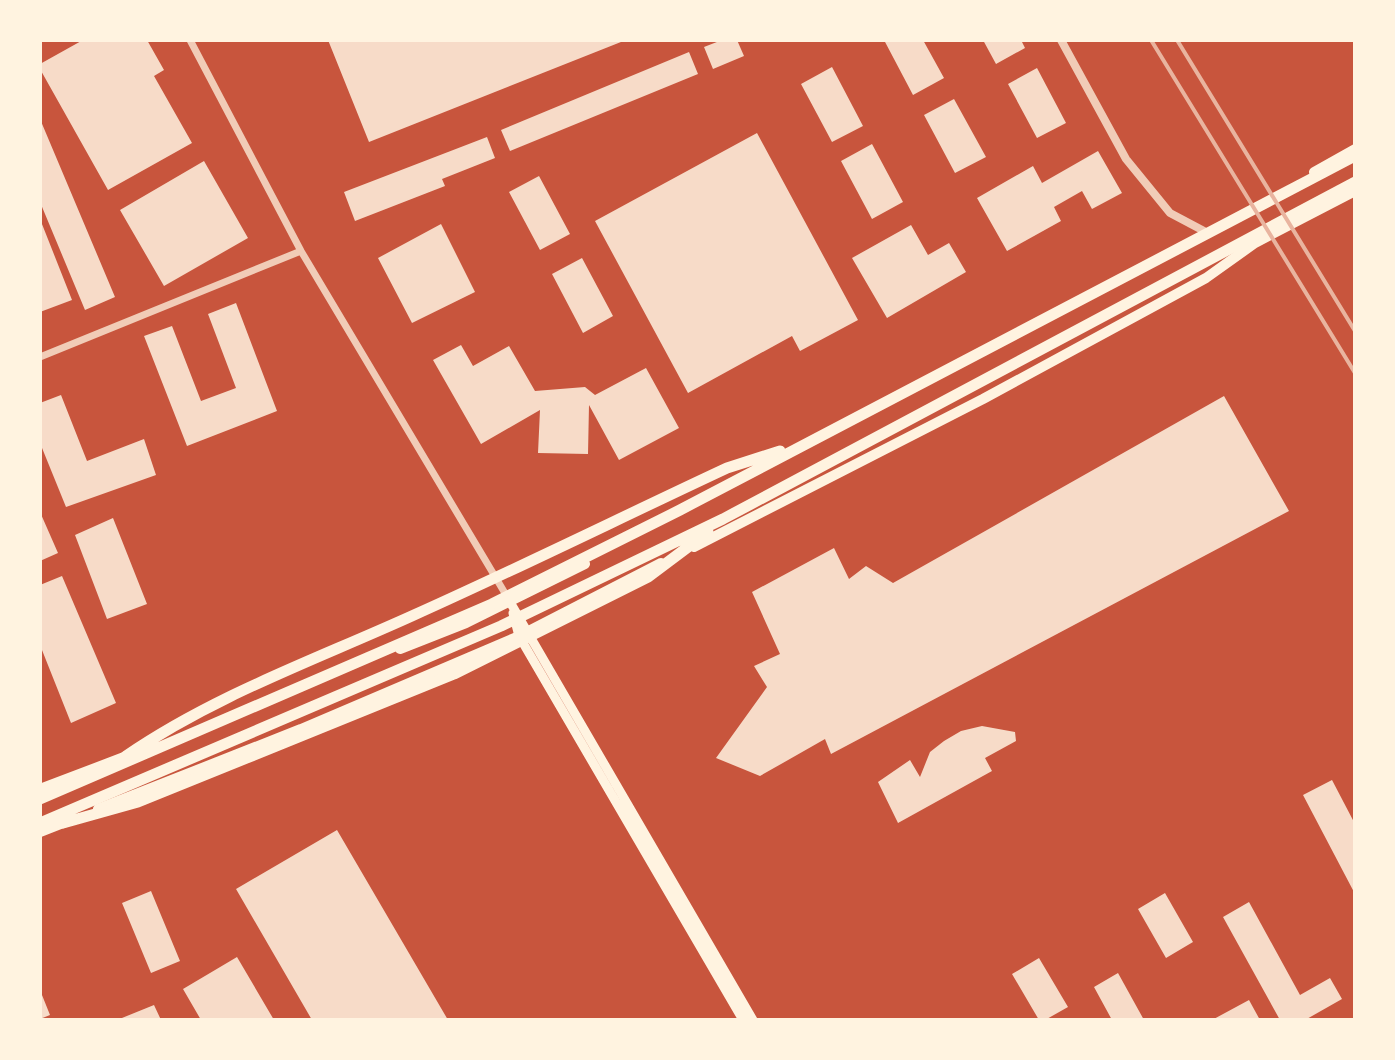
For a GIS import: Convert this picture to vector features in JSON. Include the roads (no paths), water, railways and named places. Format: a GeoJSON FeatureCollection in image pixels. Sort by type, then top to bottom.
{"type":"FeatureCollection","features":[{"type":"Feature","properties":{"kind":"highway"},"geometry":{"type":"LineString","coordinates":[[40,799],[492,604],[1355,156]]}},
{"type":"Feature","properties":{"kind":"highway"},"geometry":{"type":"LineString","coordinates":[[40,823],[501,626],[731,515],[1355,182]]}},
{"type":"Feature","properties":{"kind":"highway"},"geometry":{"type":"LineString","coordinates":[[126,756],[173,724],[249,685],[413,616],[727,468],[811,441]]}},
{"type":"Feature","properties":{"kind":"highway"},"geometry":{"type":"LineString","coordinates":[[63,823],[138,802],[454,674],[648,577],[731,515]]}},
{"type":"Feature","properties":{"kind":"main road"},"geometry":{"type":"LineString","coordinates":[[40,789],[292,693],[510,602],[961,365],[1355,149]]}},
{"type":"Feature","properties":{"kind":"main road"},"geometry":{"type":"LineString","coordinates":[[40,832],[301,729],[524,633],[983,399],[1206,278],[1255,243],[1355,191]]}},
{"type":"Feature","properties":{"kind":"main road"},"geometry":{"type":"LineString","coordinates":[[510,602],[524,633],[743,1020]]}},
{"type":"Feature","properties":{"kind":"main road"},"geometry":{"type":"LineString","coordinates":[[524,633],[753,1020]]}},
{"type":"Feature","properties":{"kind":"street"},"geometry":{"type":"LineString","coordinates":[[190,40],[301,251],[510,602]]}},
{"type":"Feature","properties":{"kind":"street"},"geometry":{"type":"LineString","coordinates":[[1061,40],[1126,159],[1170,213],[1204,231]]}},
{"type":"Feature","properties":{"kind":"street"},"geometry":{"type":"LineString","coordinates":[[40,357],[301,251]]}},
{"type":"Feature","properties":{"kind":"railway"},"geometry":{"type":"LineString","coordinates":[[1151,40],[1355,373]]}},
{"type":"Feature","properties":{"kind":"railway"},"geometry":{"type":"LineString","coordinates":[[1177,40],[1355,331]]}}]}
